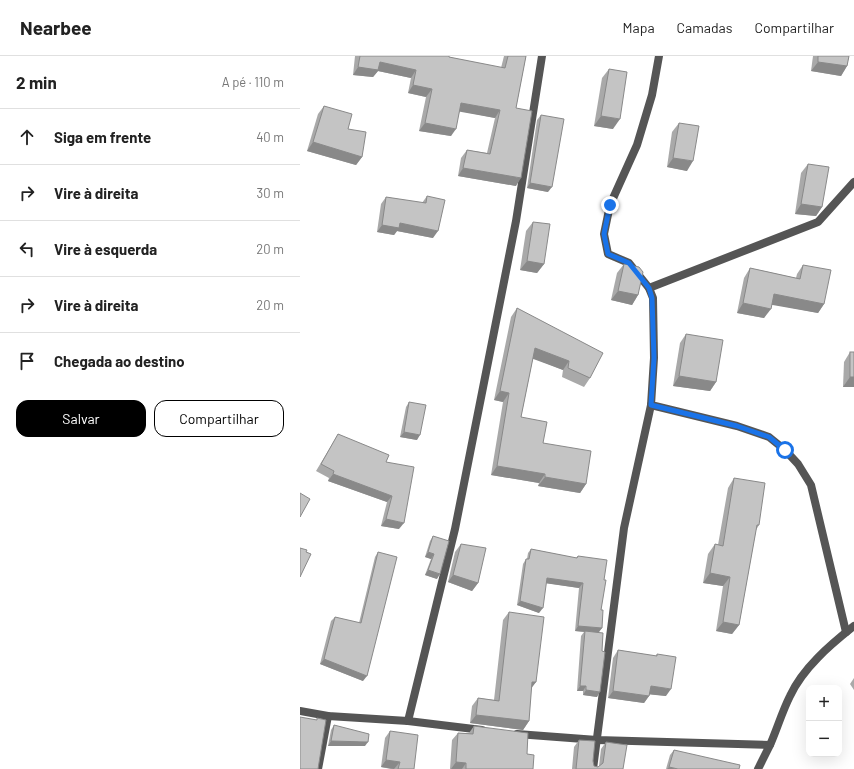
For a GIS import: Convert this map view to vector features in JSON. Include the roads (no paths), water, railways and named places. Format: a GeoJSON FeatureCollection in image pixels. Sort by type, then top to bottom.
{"type":"FeatureCollection","features":[{"type":"Feature","properties":{"kind":"street"},"geometry":{"type":"LineString","coordinates":[[408,721],[455,529],[516,221],[542,56]]}},
{"type":"Feature","properties":{"kind":"street"},"geometry":{"type":"LineString","coordinates":[[593,769],[624,528],[651,405],[654,358],[652,298],[649,288],[629,263],[608,254],[604,234],[610,205],[637,145],[652,95],[659,56]]}},
{"type":"Feature","properties":{"kind":"street"},"geometry":{"type":"LineString","coordinates":[[649,288],[818,222],[854,182]]}},
{"type":"Feature","properties":{"kind":"street"},"geometry":{"type":"LineString","coordinates":[[651,405],[737,426],[769,437],[785,450],[798,464],[811,485],[846,632]]}},
{"type":"Feature","properties":{"kind":"street"},"geometry":{"type":"LineString","coordinates":[[758,769],[770,745],[790,695],[804,673],[828,647],[854,626]]}},
{"type":"Feature","properties":{"kind":"street"},"geometry":{"type":"LineString","coordinates":[[300,711],[328,716],[408,721],[493,732]]}},
{"type":"Feature","properties":{"kind":"street"},"geometry":{"type":"LineString","coordinates":[[318,769],[328,716]]}},
{"type":"Feature","properties":{"kind":"street"},"geometry":{"type":"LineString","coordinates":[[508,733],[539,737],[597,740],[770,745]]}}]}
